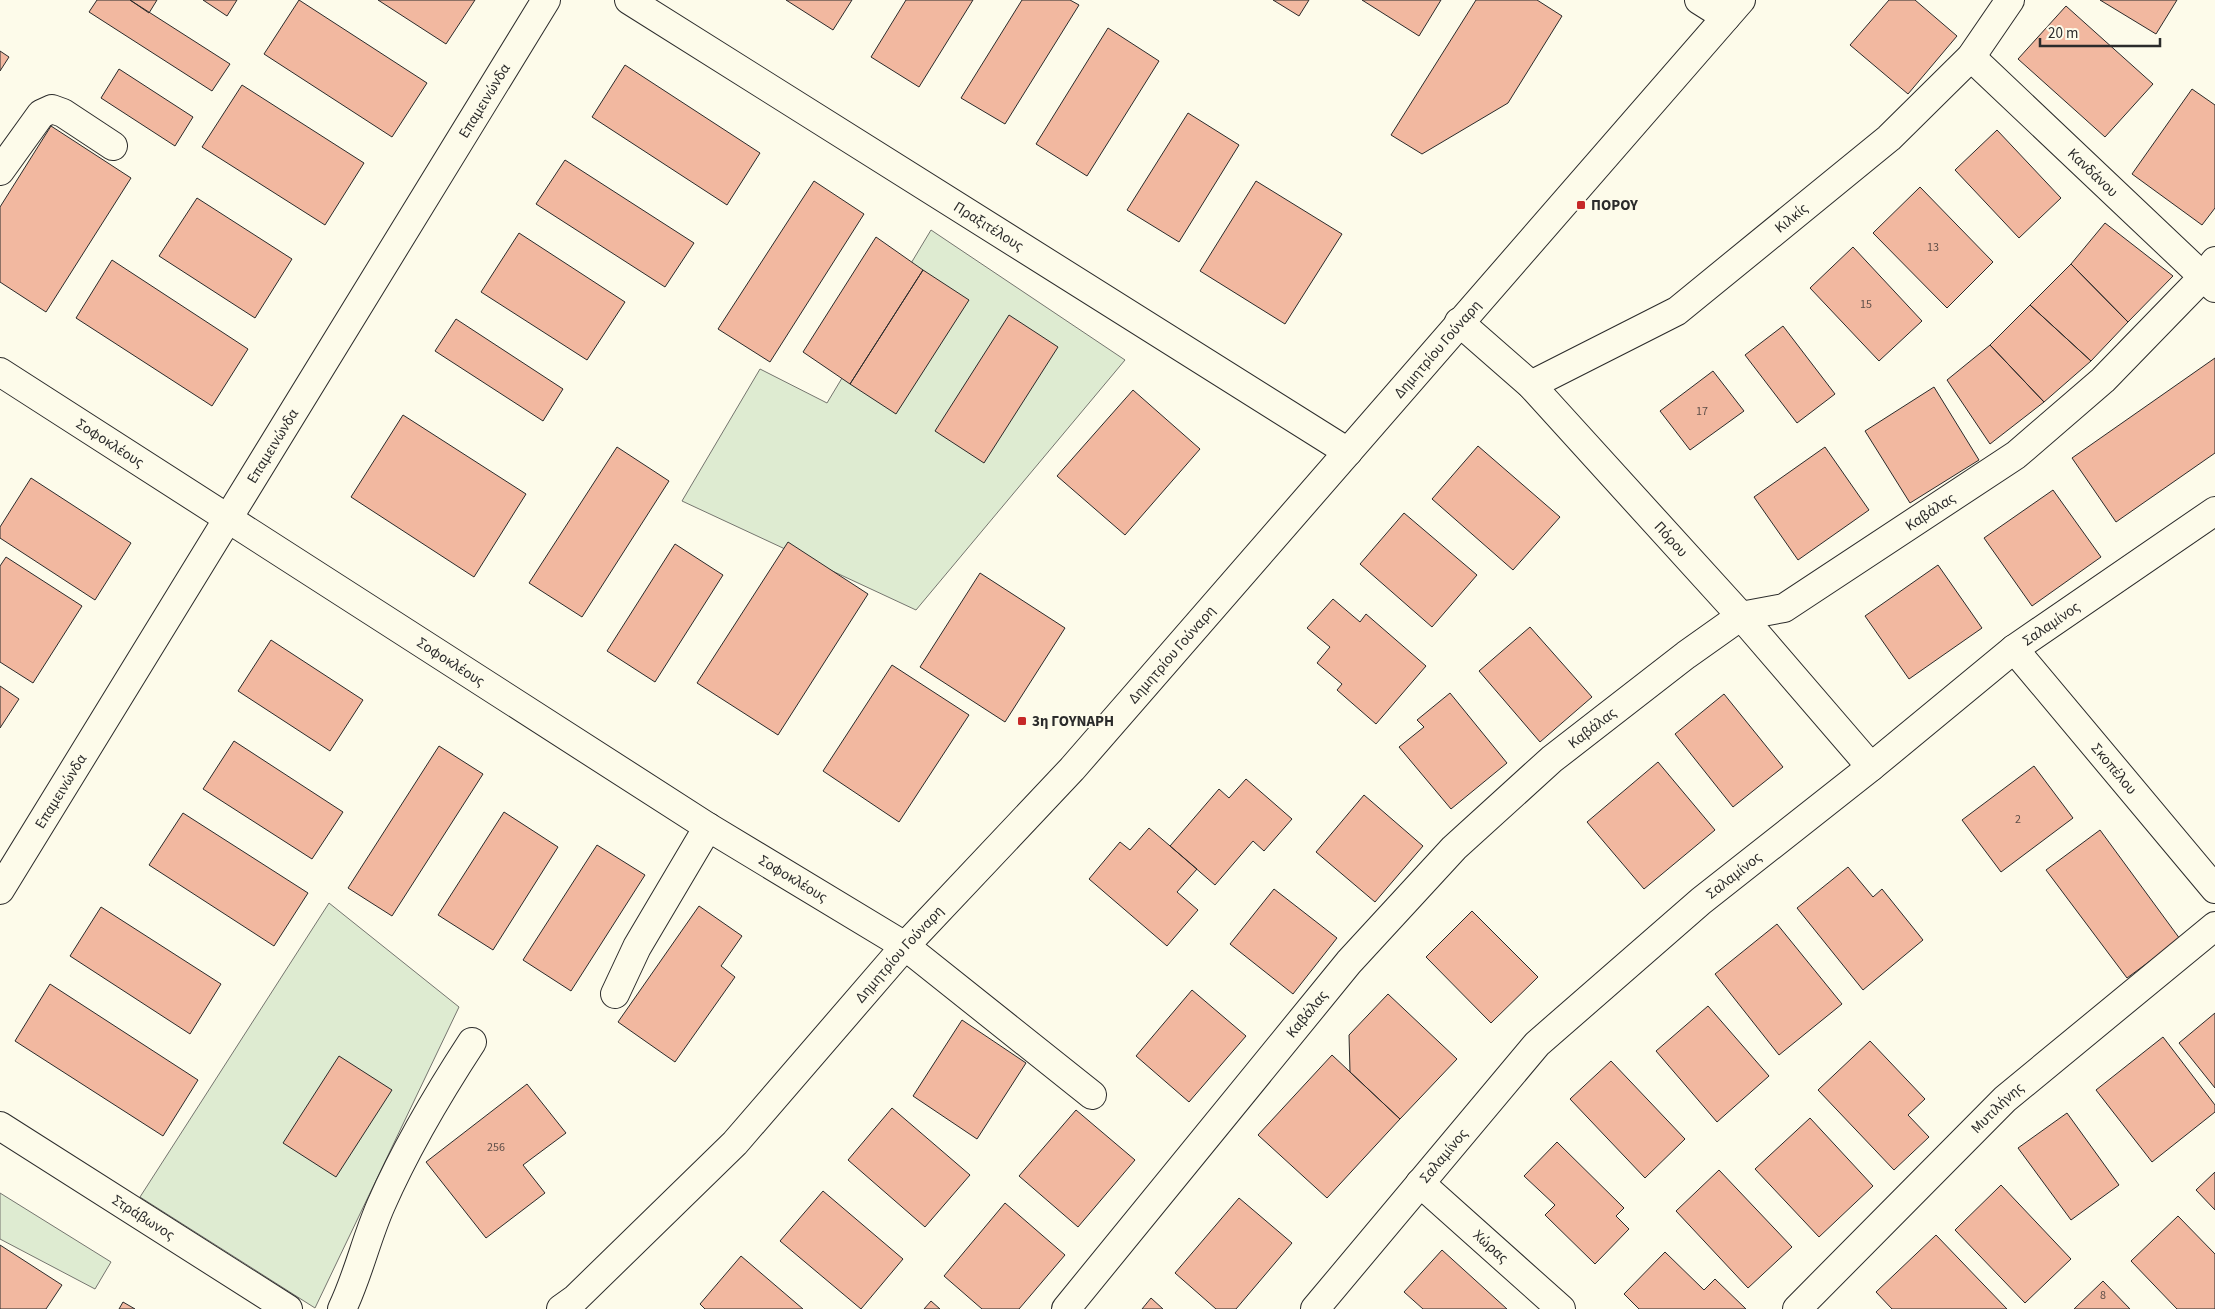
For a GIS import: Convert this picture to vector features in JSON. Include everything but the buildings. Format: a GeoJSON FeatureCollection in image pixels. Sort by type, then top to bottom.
{"type":"FeatureCollection","features":[{"type":"Feature","properties":{"kind":"street","name":"Επαμεινώνδα"},"geometry":{"type":"LineString","coordinates":[[0,890],[546,0]]}},
{"type":"Feature","properties":{"kind":"street","name":"Πραξιτέλους"},"geometry":{"type":"LineString","coordinates":[[629,0],[1348,452]]}},
{"type":"Feature","properties":{"kind":"street"},"geometry":{"type":"LineString","coordinates":[[1700,0],[1733,8]]}},
{"type":"Feature","properties":{"kind":"street","name":"Κιλκίς"},"geometry":{"type":"LineString","coordinates":[[1531,385],[1677,311],[1889,138],[1971,58],[2010,0]]}},
{"type":"Feature","properties":{"kind":"street","name":"Δημητρίου Γούναρη"},"geometry":{"type":"LineString","coordinates":[[561,1309],[575,1299],[735,1143],[905,946],[1072,769],[1733,8]]}},
{"type":"Feature","properties":{"kind":"street","name":"Κανδάνου"},"geometry":{"type":"LineString","coordinates":[[1971,58],[2211,275]]}},
{"type":"Feature","properties":{"kind":"street"},"geometry":{"type":"LineString","coordinates":[[0,171],[41,114],[52,110],[63,113],[113,146]]}},
{"type":"Feature","properties":{"kind":"street","name":"Καβάλας"},"geometry":{"type":"LineString","coordinates":[[1066,1309],[1349,962],[1454,848],[1552,759],[1741,616],[1784,608],[2016,455],[2103,380],[2211,275]]}},
{"type":"Feature","properties":{"kind":"street","name":"Πόρου"},"geometry":{"type":"LineString","coordinates":[[1459,322],[1531,385],[1741,616],[1871,767]]}},
{"type":"Feature","properties":{"kind":"street","name":"Σοφοκλέους"},"geometry":{"type":"LineString","coordinates":[[0,372],[708,827],[905,946],[1092,1095]]}},
{"type":"Feature","properties":{"kind":"street","name":"Σαλαμίνος"},"geometry":{"type":"LineString","coordinates":[[1315,1309],[1537,1044],[1701,901],[1871,767],[2014,649],[2215,511]]}},
{"type":"Feature","properties":{"kind":"street","name":"Σκοπέλου"},"geometry":{"type":"LineString","coordinates":[[2014,649],[2215,889]]}},
{"type":"Feature","properties":{"kind":"street"},"geometry":{"type":"LineString","coordinates":[[615,994],[637,948],[708,827]]}},
{"type":"Feature","properties":{"kind":"street","name":"Μυτιλήνης"},"geometry":{"type":"LineString","coordinates":[[1797,1309],[2005,1099],[2215,926]]}},
{"type":"Feature","properties":{"kind":"street"},"geometry":{"type":"LineString","coordinates":[[342,1309],[351,1290],[380,1206],[442,1087],[472,1042]]}},
{"type":"Feature","properties":{"kind":"street","name":"Στράβωνος"},"geometry":{"type":"LineString","coordinates":[[0,1126],[288,1309]]}},
{"type":"Feature","properties":{"kind":"street","name":"Χώρας"},"geometry":{"type":"LineString","coordinates":[[1420,1183],[1561,1309]]}},
{"type":"Feature","properties":{"kind":"green space"},"geometry":{"type":"Polygon","coordinates":[[[931,230],[1125,360],[916,610],[682,501],[760,369],[827,403],[931,230]]]}},
{"type":"Feature","properties":{"kind":"green space"},"geometry":{"type":"Polygon","coordinates":[[[329,903],[459,1007],[315,1308],[140,1197],[329,903]]]}},
{"type":"Feature","properties":{"kind":"green space"},"geometry":{"type":"Polygon","coordinates":[[[0,1193],[111,1262],[95,1289],[0,1239],[0,1193]]]}},
{"type":"Feature","properties":{"kind":"place","name":"ΠΟΡΟΥ"},"geometry":{"type":"Point","coordinates":[1581,205]}},
{"type":"Feature","properties":{"kind":"place","name":"3η ΓΟΥΝΑΡΗ"},"geometry":{"type":"Point","coordinates":[1022,721]}}]}
